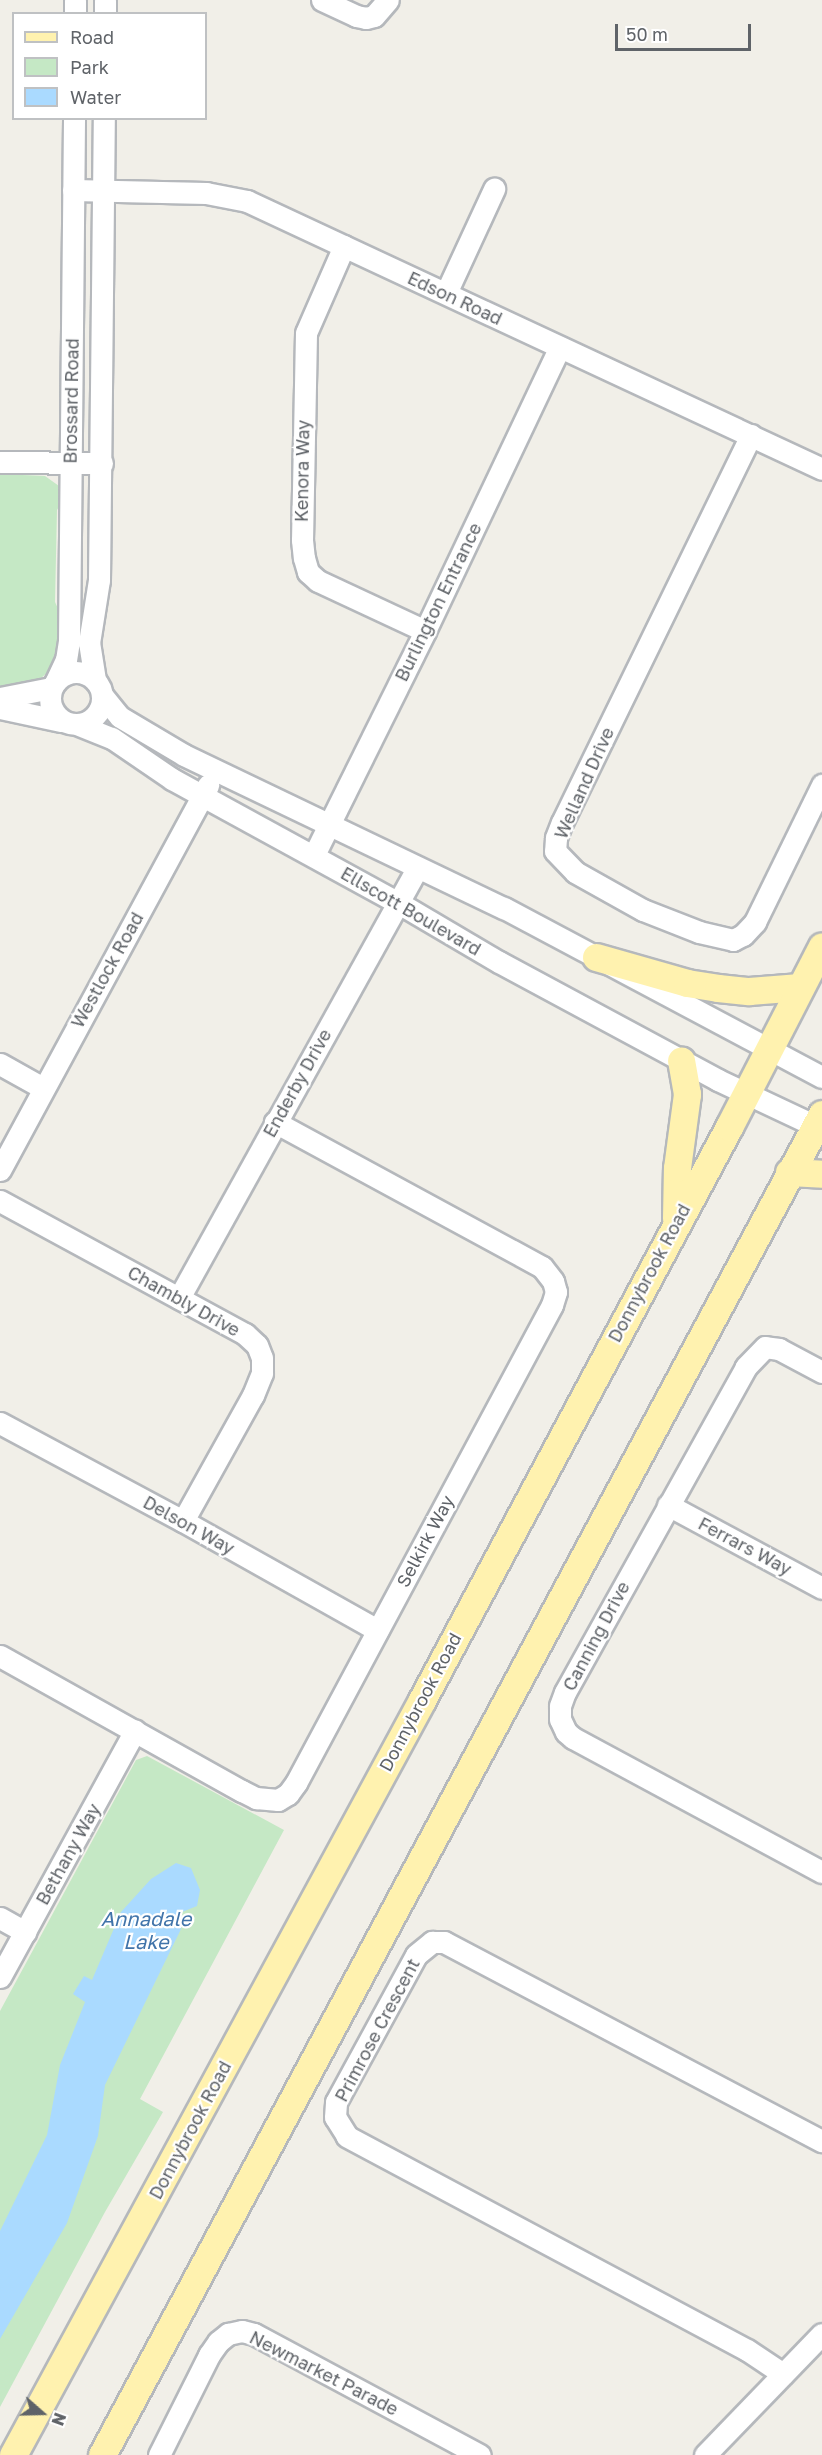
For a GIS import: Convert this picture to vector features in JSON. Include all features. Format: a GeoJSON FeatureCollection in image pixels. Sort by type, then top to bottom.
{"type":"FeatureCollection","features":[{"type":"Feature","properties":{"kind":"main road","name":"Donnybrook Road"},"geometry":{"type":"LineString","coordinates":[[13,2455],[416,1711],[746,1094],[822,946]]}},
{"type":"Feature","properties":{"kind":"main road"},"geometry":{"type":"LineString","coordinates":[[596,957],[687,983],[718,988],[749,991],[801,987]]}},
{"type":"Feature","properties":{"kind":"main road"},"geometry":{"type":"LineString","coordinates":[[676,1222],[677,1168],[687,1094],[681,1061]]}},
{"type":"Feature","properties":{"kind":"main road"},"geometry":{"type":"LineString","coordinates":[[102,2455],[789,1172],[820,1123]]}},
{"type":"Feature","properties":{"kind":"main road"},"geometry":{"type":"LineString","coordinates":[[789,1172],[822,1174]]}},
{"type":"Feature","properties":{"kind":"street"},"geometry":{"type":"LineString","coordinates":[[322,0],[356,16],[366,18],[374,16],[388,0]]}},
{"type":"Feature","properties":{"kind":"street","name":"Brossard Road"},"geometry":{"type":"LineString","coordinates":[[53,684],[66,660],[69,641],[74,120]]}},
{"type":"Feature","properties":{"kind":"street","name":"Brossard Road"},"geometry":{"type":"LineString","coordinates":[[98,687],[89,643],[99,580],[104,120]]}},
{"type":"Feature","properties":{"kind":"street","name":"Edson Road"},"geometry":{"type":"LineString","coordinates":[[73,190],[103,189],[227,195],[247,201],[822,469]]}},
{"type":"Feature","properties":{"kind":"street"},"geometry":{"type":"LineString","coordinates":[[446,293],[494,189]]}},
{"type":"Feature","properties":{"kind":"street","name":"Kenora Way"},"geometry":{"type":"LineString","coordinates":[[344,246],[306,333],[302,540],[304,558],[308,572],[318,581],[425,631]]}},
{"type":"Feature","properties":{"kind":"street","name":"Burlington Entrance"},"geometry":{"type":"LineString","coordinates":[[314,855],[425,631],[560,347]]}},
{"type":"Feature","properties":{"kind":"street","name":"Welland Drive"},"geometry":{"type":"LineString","coordinates":[[751,435],[562,822],[556,838],[555,851],[574,872],[643,910],[699,932],[732,940],[743,935],[755,922],[822,785]]}},
{"type":"Feature","properties":{"kind":"street"},"geometry":{"type":"LineString","coordinates":[[0,462],[102,463]]}},
{"type":"Feature","properties":{"kind":"street"},"geometry":{"type":"LineString","coordinates":[[0,698],[53,684],[71,672],[87,674],[98,687],[99,711],[94,718],[70,723],[50,706],[53,684]]}},
{"type":"Feature","properties":{"kind":"street","name":"Ellscott Boulevard"},"geometry":{"type":"LineString","coordinates":[[98,687],[120,717],[216,772],[504,908],[822,1077]]}},
{"type":"Feature","properties":{"kind":"street","name":"Ellscott Boulevard"},"geometry":{"type":"LineString","coordinates":[[0,708],[70,723],[112,738],[172,779],[314,855],[499,962],[681,1061],[746,1094],[820,1123]]}},
{"type":"Feature","properties":{"kind":"street","name":"Westlock Road"},"geometry":{"type":"LineString","coordinates":[[0,1170],[216,772]]}},
{"type":"Feature","properties":{"kind":"street","name":"Enderby Drive"},"geometry":{"type":"LineString","coordinates":[[179,1298],[417,868]]}},
{"type":"Feature","properties":{"kind":"street"},"geometry":{"type":"LineString","coordinates":[[0,1064],[43,1088]]}},
{"type":"Feature","properties":{"kind":"street","name":"Selkirk Way"},"geometry":{"type":"LineString","coordinates":[[0,1656],[256,1798],[278,1800],[288,1794],[296,1783],[552,1305],[556,1292],[550,1274],[542,1267],[275,1122]]}},
{"type":"Feature","properties":{"kind":"street","name":"Chambly Drive"},"geometry":{"type":"LineString","coordinates":[[0,1201],[245,1334],[256,1345],[262,1358],[262,1373],[253,1395],[183,1521]]}},
{"type":"Feature","properties":{"kind":"street","name":"Canning Drive"},"geometry":{"type":"LineString","coordinates":[[822,1372],[778,1349],[765,1347],[757,1353],[734,1387],[668,1505],[565,1692],[560,1706],[560,1719],[566,1731],[573,1738],[822,1872]]}},
{"type":"Feature","properties":{"kind":"street","name":"Delson Way"},"geometry":{"type":"LineString","coordinates":[[0,1423],[183,1521],[377,1630]]}},
{"type":"Feature","properties":{"kind":"street","name":"Ferrars Way"},"geometry":{"type":"LineString","coordinates":[[668,1505],[822,1588]]}},
{"type":"Feature","properties":{"kind":"street","name":"Bethany Way"},"geometry":{"type":"LineString","coordinates":[[0,1977],[135,1730]]}},
{"type":"Feature","properties":{"kind":"street"},"geometry":{"type":"LineString","coordinates":[[0,1918],[25,1932]]}},
{"type":"Feature","properties":{"kind":"street","name":"Primrose Crescent"},"geometry":{"type":"LineString","coordinates":[[783,2374],[747,2350],[347,2136],[335,2117],[336,2102],[416,1955],[432,1942],[444,1942],[819,2133]]}},
{"type":"Feature","properties":{"kind":"street","name":"Newmarket Parade"},"geometry":{"type":"LineString","coordinates":[[159,2455],[209,2355],[218,2342],[228,2334],[242,2331],[255,2334],[480,2455]]}},
{"type":"Feature","properties":{"kind":"street"},"geometry":{"type":"LineString","coordinates":[[705,2455],[822,2334]]}},
{"type":"Feature","properties":{"kind":"green space"},"geometry":{"type":"Polygon","coordinates":[[[0,474],[45,476],[59,486],[62,502],[57,510],[55,602],[60,613],[55,660],[50,670],[39,680],[0,691],[0,474]]]}},
{"type":"Feature","properties":{"kind":"green space"},"geometry":{"type":"Polygon","coordinates":[[[147,1756],[284,1830],[140,2099],[163,2112],[105,2212],[0,2407],[0,2011],[136,1760],[147,1756]]]}},
{"type":"Feature","properties":{"kind":"water","name":"Annadale Lake"},"geometry":{"type":"Polygon","coordinates":[[[176,1863],[191,1868],[200,1890],[197,1906],[182,1912],[181,1929],[105,2085],[98,2136],[67,2223],[0,2339],[0,2231],[47,2135],[60,2065],[85,2002],[73,1994],[84,1976],[92,1980],[121,1912],[151,1879],[176,1863]]]}}]}
